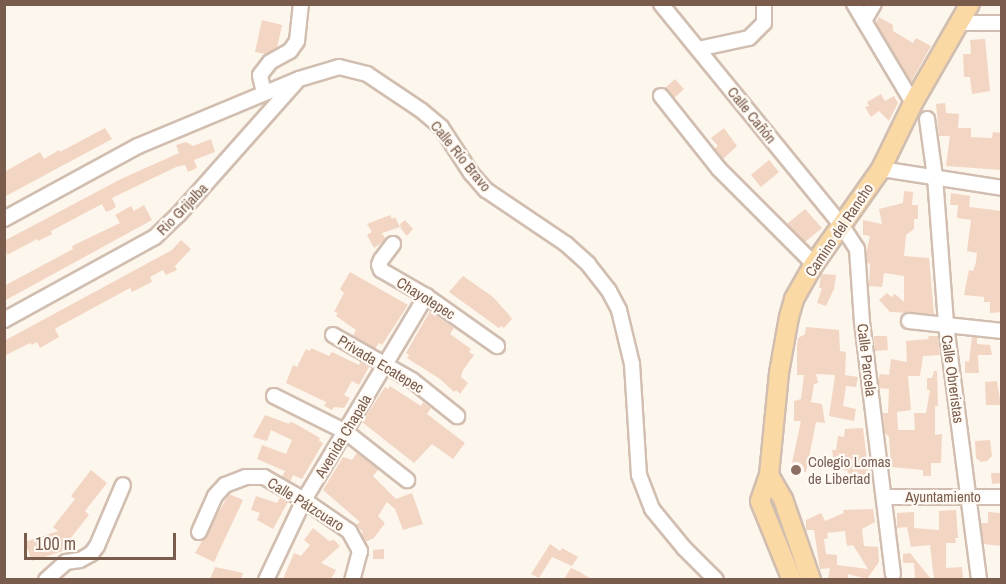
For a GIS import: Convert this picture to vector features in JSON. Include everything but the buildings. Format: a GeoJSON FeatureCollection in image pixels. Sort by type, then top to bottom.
{"type":"FeatureCollection","features":[{"type":"Feature","properties":{"kind":"main road","name":"Camino del Rancho"},"geometry":{"type":"LineString","coordinates":[[792,579],[760,501],[769,475],[783,341],[794,299],[814,264],[880,169],[913,103],[970,4]]}},
{"type":"Feature","properties":{"kind":"main road"},"geometry":{"type":"LineString","coordinates":[[769,475],[783,499],[811,579]]}},
{"type":"Feature","properties":{"kind":"street"},"geometry":{"type":"LineString","coordinates":[[264,93],[260,75],[270,62],[290,51],[297,41],[301,4]]}},
{"type":"Feature","properties":{"kind":"street","name":"Calle Cañón"},"geometry":{"type":"LineString","coordinates":[[661,4],[842,226]]}},
{"type":"Feature","properties":{"kind":"street"},"geometry":{"type":"LineString","coordinates":[[698,50],[749,38],[764,23],[764,4]]}},
{"type":"Feature","properties":{"kind":"street"},"geometry":{"type":"LineString","coordinates":[[854,4],[913,103]]}},
{"type":"Feature","properties":{"kind":"street"},"geometry":{"type":"LineString","coordinates":[[864,21],[874,4]]}},
{"type":"Feature","properties":{"kind":"street"},"geometry":{"type":"LineString","coordinates":[[958,23],[1002,23]]}},
{"type":"Feature","properties":{"kind":"street","name":"Calle Río Bravo"},"geometry":{"type":"LineString","coordinates":[[4,219],[138,146],[299,79],[339,67],[367,74],[422,111],[441,127],[471,173],[486,190],[566,244],[588,264],[609,291],[619,310],[632,364],[639,475],[652,509],[684,548],[716,579]]}},
{"type":"Feature","properties":{"kind":"street","name":"Rio Grijalba"},"geometry":{"type":"LineString","coordinates":[[4,320],[155,237],[178,215],[299,79]]}},
{"type":"Feature","properties":{"kind":"street"},"geometry":{"type":"LineString","coordinates":[[661,96],[719,169],[814,264]]}},
{"type":"Feature","properties":{"kind":"street","name":"Calle Obreristas"},"geometry":{"type":"LineString","coordinates":[[927,119],[935,177],[946,325],[979,579]]}},
{"type":"Feature","properties":{"kind":"street"},"geometry":{"type":"LineString","coordinates":[[880,169],[1002,188]]}},
{"type":"Feature","properties":{"kind":"street","name":"Calle Parcela"},"geometry":{"type":"LineString","coordinates":[[842,226],[857,249],[862,322],[893,574]]}},
{"type":"Feature","properties":{"kind":"street","name":"Chayotepec"},"geometry":{"type":"LineString","coordinates":[[393,244],[381,260],[379,265],[381,270],[426,296],[497,346]]}},
{"type":"Feature","properties":{"kind":"street","name":"Avenida Chapala"},"geometry":{"type":"LineString","coordinates":[[266,579],[304,500],[426,296]]}},
{"type":"Feature","properties":{"kind":"street"},"geometry":{"type":"LineString","coordinates":[[909,321],[1002,331]]}},
{"type":"Feature","properties":{"kind":"street","name":"Privada Ecatepec"},"geometry":{"type":"LineString","coordinates":[[333,335],[386,363],[423,387],[457,416]]}},
{"type":"Feature","properties":{"kind":"street"},"geometry":{"type":"LineString","coordinates":[[274,396],[346,432],[407,480]]}},
{"type":"Feature","properties":{"kind":"street","name":"Calle Pátzcuaro"},"geometry":{"type":"LineString","coordinates":[[199,532],[215,496],[225,485],[246,477],[264,477],[341,524],[357,542],[360,551],[352,579]]}},
{"type":"Feature","properties":{"kind":"street"},"geometry":{"type":"LineString","coordinates":[[52,577],[66,562],[80,560],[97,546],[123,485]]}},
{"type":"Feature","properties":{"kind":"street","name":"Ayuntamiento"},"geometry":{"type":"LineString","coordinates":[[884,497],[1002,497]]}},
{"type":"Feature","properties":{"kind":"place","name":"Colegio Lomas de Libertad"},"geometry":{"type":"Point","coordinates":[796,470]}}]}
